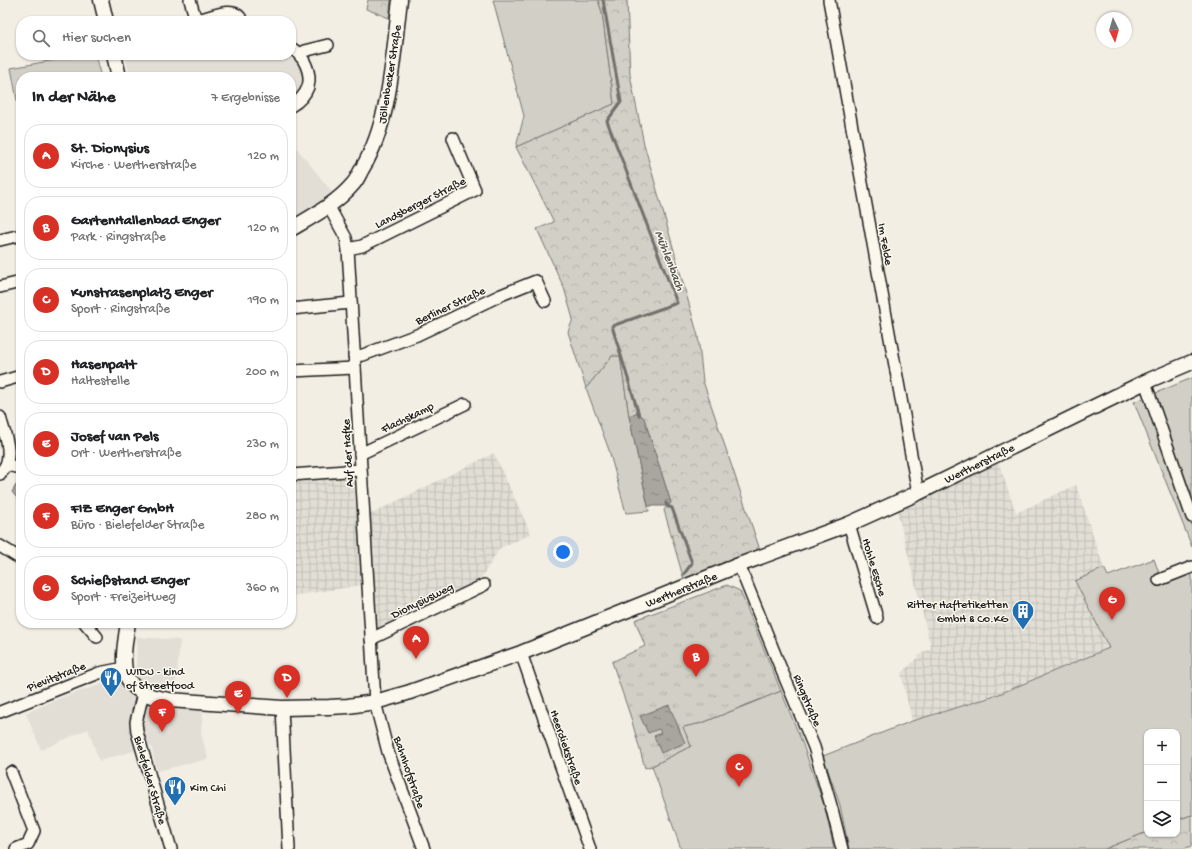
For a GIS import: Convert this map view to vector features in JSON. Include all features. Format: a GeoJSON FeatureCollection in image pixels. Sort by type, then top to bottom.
{"type":"FeatureCollection","features":[{"type":"Feature","properties":{"kind":"main road"},"geometry":{"type":"LineString","coordinates":[[101,0],[105,16]]}},
{"type":"Feature","properties":{"kind":"main road","name":"Jöllenbecker Straße"},"geometry":{"type":"LineString","coordinates":[[296,227],[331,210],[353,184],[370,156],[383,120],[400,0]]}},
{"type":"Feature","properties":{"kind":"main road"},"geometry":{"type":"LineString","coordinates":[[115,60],[118,72]]}},
{"type":"Feature","properties":{"kind":"main road","name":"Wertherstraße"},"geometry":{"type":"LineString","coordinates":[[143,693],[152,697],[170,700],[282,708],[348,706],[375,702],[408,693],[520,653],[739,565],[849,524],[918,493],[1145,382],[1192,362]]}},
{"type":"Feature","properties":{"kind":"main road"},"geometry":{"type":"LineString","coordinates":[[127,628],[123,652],[124,668],[130,682],[143,693]]}},
{"type":"Feature","properties":{"kind":"street"},"geometry":{"type":"LineString","coordinates":[[190,0],[195,16]]}},
{"type":"Feature","properties":{"kind":"street","name":"Im Felde"},"geometry":{"type":"LineString","coordinates":[[828,0],[918,493]]}},
{"type":"Feature","properties":{"kind":"street"},"geometry":{"type":"LineString","coordinates":[[213,16],[228,12],[235,13],[239,16]]}},
{"type":"Feature","properties":{"kind":"street"},"geometry":{"type":"LineString","coordinates":[[300,56],[304,51],[328,45]]}},
{"type":"Feature","properties":{"kind":"street"},"geometry":{"type":"LineString","coordinates":[[296,52],[300,56],[306,67],[309,77],[307,88],[299,101],[296,103]]}},
{"type":"Feature","properties":{"kind":"street","name":"Landsberger Straße"},"geometry":{"type":"LineString","coordinates":[[348,249],[362,246],[475,190],[453,138]]}},
{"type":"Feature","properties":{"kind":"street","name":"Auf der Hafke"},"geometry":{"type":"LineString","coordinates":[[331,210],[346,238],[348,249],[350,303],[375,702]]}},
{"type":"Feature","properties":{"kind":"street"},"geometry":{"type":"LineString","coordinates":[[0,240],[16,236]]}},
{"type":"Feature","properties":{"kind":"street","name":"Berliner Straße"},"geometry":{"type":"LineString","coordinates":[[354,356],[363,355],[417,335],[501,295],[536,281],[545,301]]}},
{"type":"Feature","properties":{"kind":"street"},"geometry":{"type":"LineString","coordinates":[[0,287],[16,283]]}},
{"type":"Feature","properties":{"kind":"street"},"geometry":{"type":"LineString","coordinates":[[296,308],[350,303]]}},
{"type":"Feature","properties":{"kind":"street"},"geometry":{"type":"LineString","coordinates":[[296,371],[355,368]]}},
{"type":"Feature","properties":{"kind":"street"},"geometry":{"type":"LineString","coordinates":[[0,382],[16,377]]}},
{"type":"Feature","properties":{"kind":"street"},"geometry":{"type":"LineString","coordinates":[[1145,382],[1192,517]]}},
{"type":"Feature","properties":{"kind":"street","name":"Flachskamp"},"geometry":{"type":"LineString","coordinates":[[360,454],[465,404]]}},
{"type":"Feature","properties":{"kind":"street"},"geometry":{"type":"LineString","coordinates":[[0,416],[8,451],[6,465],[0,474]]}},
{"type":"Feature","properties":{"kind":"street"},"geometry":{"type":"LineString","coordinates":[[6,465],[16,467]]}},
{"type":"Feature","properties":{"kind":"street"},"geometry":{"type":"LineString","coordinates":[[296,475],[360,470]]}},
{"type":"Feature","properties":{"kind":"street","name":"Hohle Esche"},"geometry":{"type":"LineString","coordinates":[[849,524],[877,618]]}},
{"type":"Feature","properties":{"kind":"street"},"geometry":{"type":"LineString","coordinates":[[0,546],[16,556]]}},
{"type":"Feature","properties":{"kind":"street","name":"Ringstraße"},"geometry":{"type":"LineString","coordinates":[[739,565],[814,747],[842,849]]}},
{"type":"Feature","properties":{"kind":"street"},"geometry":{"type":"LineString","coordinates":[[1159,580],[1192,567]]}},
{"type":"Feature","properties":{"kind":"street","name":"Dionysiusweg"},"geometry":{"type":"LineString","coordinates":[[371,639],[484,585]]}},
{"type":"Feature","properties":{"kind":"street"},"geometry":{"type":"LineString","coordinates":[[89,628],[97,637]]}},
{"type":"Feature","properties":{"kind":"street","name":"Heerdiekstraße"},"geometry":{"type":"LineString","coordinates":[[520,653],[590,849]]}},
{"type":"Feature","properties":{"kind":"street","name":"Pievitstraße"},"geometry":{"type":"LineString","coordinates":[[0,712],[99,673],[124,668]]}},
{"type":"Feature","properties":{"kind":"street","name":"Bielefelder Straße"},"geometry":{"type":"LineString","coordinates":[[143,693],[136,722],[137,732],[171,849]]}},
{"type":"Feature","properties":{"kind":"street","name":"Bahnhofstraße"},"geometry":{"type":"LineString","coordinates":[[375,702],[388,752],[424,849]]}},
{"type":"Feature","properties":{"kind":"street"},"geometry":{"type":"LineString","coordinates":[[282,708],[289,849]]}},
{"type":"Feature","properties":{"kind":"street"},"geometry":{"type":"LineString","coordinates":[[11,772],[34,831],[28,844],[16,849]]}},
{"type":"Feature","properties":{"kind":"shaded area"},"geometry":{"type":"Polygon","coordinates":[[[296,59],[305,82],[300,92],[296,96],[296,72],[129,72],[126,60],[296,60],[296,59]]]}},
{"type":"Feature","properties":{"kind":"shaded area"},"geometry":{"type":"Polygon","coordinates":[[[296,147],[332,192],[323,201],[296,216],[296,147]]]}},
{"type":"Feature","properties":{"kind":"shaded area"},"geometry":{"type":"Polygon","coordinates":[[[494,453],[531,534],[500,548],[480,580],[377,630],[375,584],[296,595],[296,480],[351,475],[354,482],[356,515],[371,514],[494,453]]]}},
{"type":"Feature","properties":{"kind":"shaded area"},"geometry":{"type":"Polygon","coordinates":[[[998,461],[1016,513],[1076,485],[1104,568],[1075,582],[1110,648],[992,697],[912,721],[901,674],[922,653],[931,648],[897,510],[998,461]]]}},
{"type":"Feature","properties":{"kind":"shaded area"},"geometry":{"type":"Polygon","coordinates":[[[137,637],[180,640],[174,706],[203,708],[201,733],[208,759],[157,771],[151,746],[99,761],[88,729],[41,750],[26,713],[65,696],[106,683],[136,666],[137,637]]]}},
{"type":"Feature","properties":{"kind":"green space"},"geometry":{"type":"Polygon","coordinates":[[[368,0],[391,0],[389,18],[366,9],[368,0]]]}},
{"type":"Feature","properties":{"kind":"green space"},"geometry":{"type":"Polygon","coordinates":[[[493,0],[598,0],[602,12],[614,104],[516,147],[524,116],[493,0]]]}},
{"type":"Feature","properties":{"kind":"green space"},"geometry":{"type":"Polygon","coordinates":[[[598,0],[627,0],[630,75],[644,144],[698,336],[703,381],[759,547],[746,557],[684,580],[664,510],[671,503],[644,418],[638,412],[629,416],[620,356],[612,356],[586,388],[568,332],[573,319],[564,288],[537,229],[554,222],[516,147],[614,104],[602,12],[598,0]]]}},
{"type":"Feature","properties":{"kind":"green space"},"geometry":{"type":"Polygon","coordinates":[[[55,60],[96,60],[100,72],[16,72],[16,95],[11,68],[55,60]]]}},
{"type":"Feature","properties":{"kind":"green space"},"geometry":{"type":"Polygon","coordinates":[[[620,355],[629,416],[649,511],[626,513],[609,450],[586,388],[612,356],[620,355]]]}},
{"type":"Feature","properties":{"kind":"green space"},"geometry":{"type":"Polygon","coordinates":[[[1192,378],[1192,547],[1134,402],[1192,378]]]}},
{"type":"Feature","properties":{"kind":"green space"},"geometry":{"type":"Polygon","coordinates":[[[1154,559],[1160,576],[1192,563],[1192,815],[1180,819],[1180,729],[1144,729],[1144,833],[1105,849],[849,849],[840,805],[823,756],[912,721],[992,697],[1109,648],[1075,581],[1104,568],[1108,576],[1154,559]]]}},
{"type":"Feature","properties":{"kind":"green space"},"geometry":{"type":"Polygon","coordinates":[[[727,585],[740,591],[781,691],[702,723],[683,727],[691,746],[652,766],[645,768],[631,718],[612,662],[645,646],[635,620],[727,585]]]}},
{"type":"Feature","properties":{"kind":"green space"},"geometry":{"type":"Polygon","coordinates":[[[781,691],[802,742],[825,808],[834,849],[681,849],[652,766],[691,746],[682,727],[702,723],[781,691]]]}},
{"type":"Feature","properties":{"kind":"green space"},"geometry":{"type":"Polygon","coordinates":[[[1192,815],[1192,846],[1182,849],[1105,849],[1144,833],[1144,837],[1180,837],[1180,819],[1192,815]]]}},
{"type":"Feature","properties":{"kind":"water"},"geometry":{"type":"Polygon","coordinates":[[[638,412],[644,418],[671,503],[667,506],[648,506],[629,416],[638,412]]]}},
{"type":"Feature","properties":{"kind":"water"},"geometry":{"type":"Polygon","coordinates":[[[16,485],[16,497],[12,492],[16,485]]]}},
{"type":"Feature","properties":{"kind":"water"},"geometry":{"type":"Polygon","coordinates":[[[669,705],[685,743],[661,753],[654,736],[661,733],[659,729],[648,733],[640,716],[669,705]]]}},
{"type":"Feature","properties":{"kind":"waterway","name":"Mühlenbach"},"geometry":{"type":"LineString","coordinates":[[603,0],[621,102],[607,121],[677,303],[612,326],[639,415]]}},
{"type":"Feature","properties":{"kind":"waterway","name":"Mühlenbach"},"geometry":{"type":"LineString","coordinates":[[666,503],[667,506],[672,508],[692,563],[684,574]]}},
{"type":"Feature","properties":{"kind":"place","name":"Schießstand Enger"},"geometry":{"type":"Point","coordinates":[1112,620]}},
{"type":"Feature","properties":{"kind":"place","name":"Ritter Haftetiketten GmbH & Co.KG"},"geometry":{"type":"Point","coordinates":[1023,630]}},
{"type":"Feature","properties":{"kind":"place","name":"St. Dionysius"},"geometry":{"type":"Point","coordinates":[416,659]}},
{"type":"Feature","properties":{"kind":"place","name":"GartenHallenbad Enger"},"geometry":{"type":"Point","coordinates":[696,677]}},
{"type":"Feature","properties":{"kind":"place","name":"WIDU - kind of Streetfood"},"geometry":{"type":"Point","coordinates":[111,698]}},
{"type":"Feature","properties":{"kind":"place","name":"Hasenpatt"},"geometry":{"type":"Point","coordinates":[287,698]}},
{"type":"Feature","properties":{"kind":"place","name":"Josef van Pels"},"geometry":{"type":"Point","coordinates":[238,714]}},
{"type":"Feature","properties":{"kind":"place","name":"FIZ Enger GmbH"},"geometry":{"type":"Point","coordinates":[162,732]}},
{"type":"Feature","properties":{"kind":"place","name":"Kunstrasenplatz Enger"},"geometry":{"type":"Point","coordinates":[739,787]}},
{"type":"Feature","properties":{"kind":"place","name":"Kim Chi"},"geometry":{"type":"Point","coordinates":[175,806]}}]}
